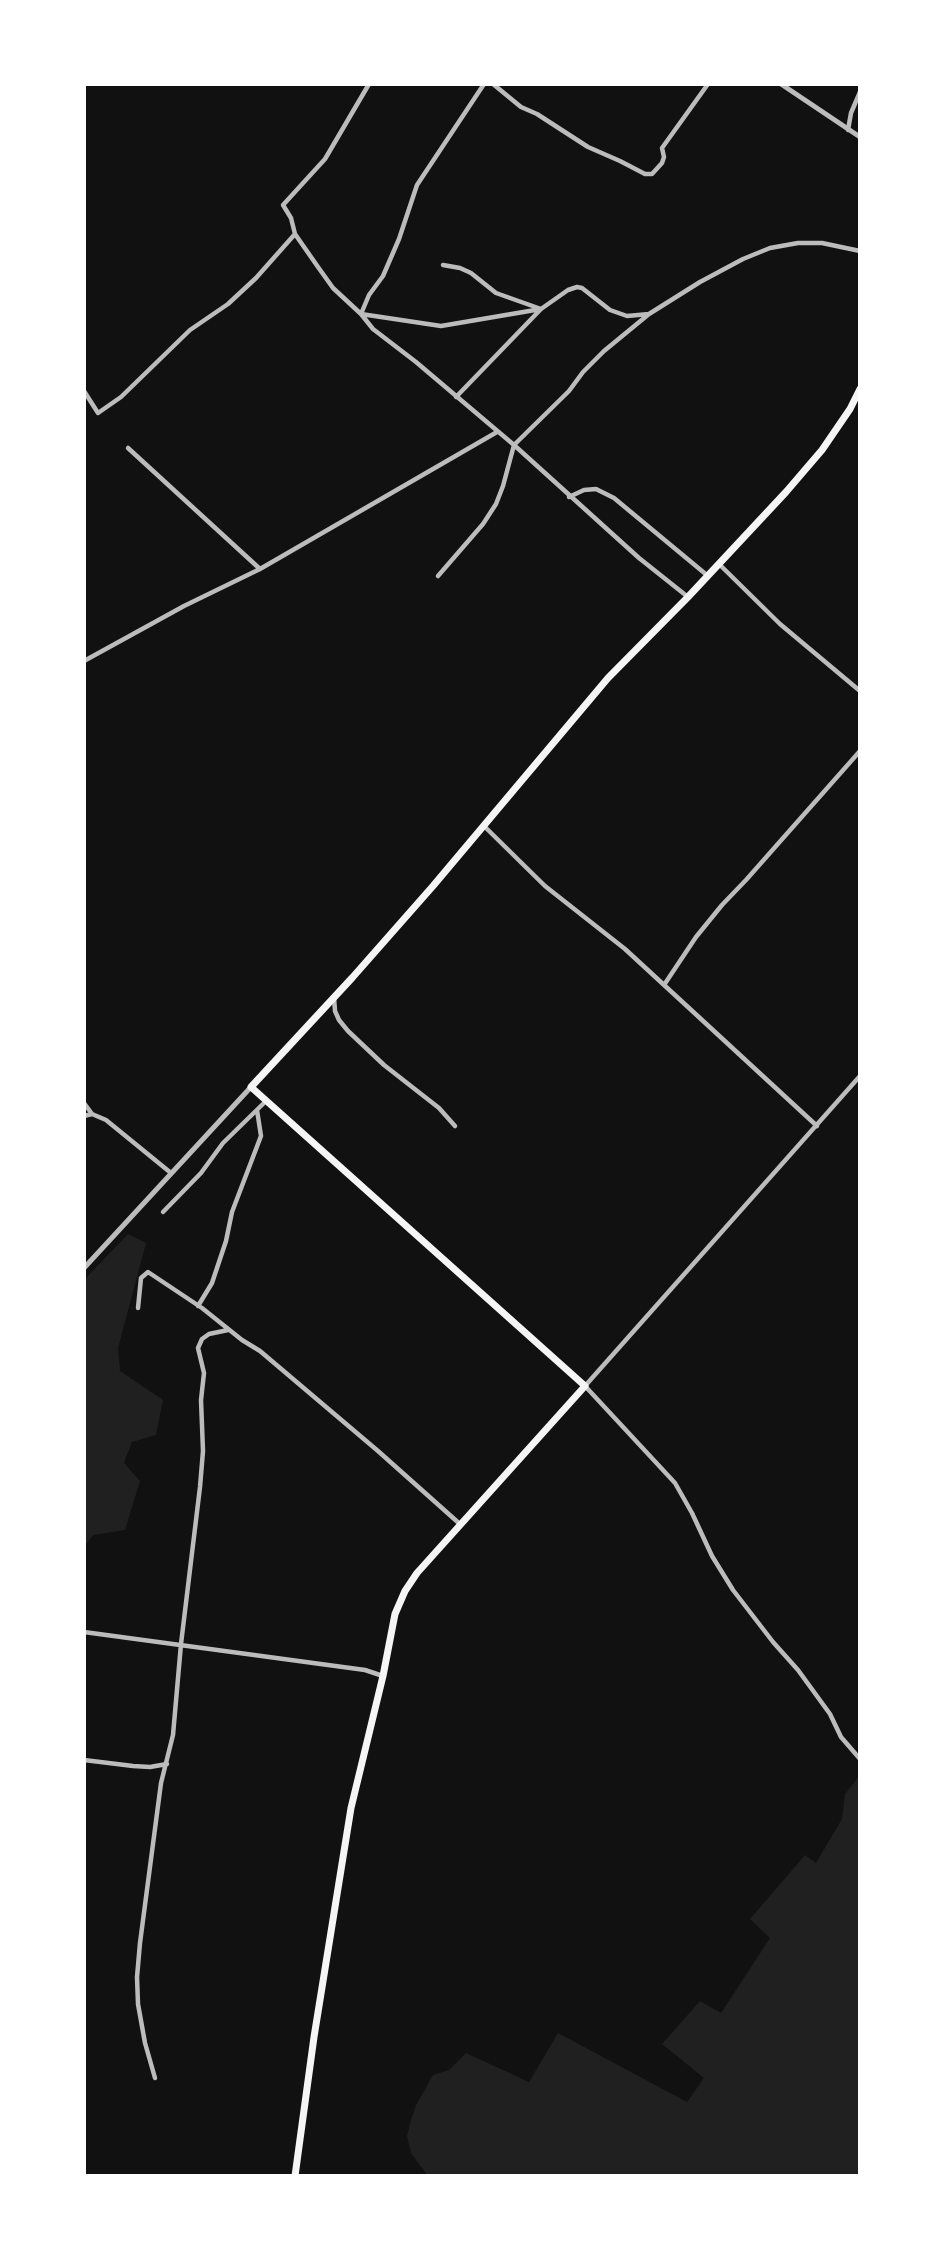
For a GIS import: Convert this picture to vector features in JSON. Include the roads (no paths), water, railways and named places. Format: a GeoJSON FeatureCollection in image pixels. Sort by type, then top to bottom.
{"type":"FeatureCollection","features":[{"type":"Feature","properties":{"kind":"main road"},"geometry":{"type":"LineString","coordinates":[[295,2176],[315,2026],[351,1808],[395,1614],[405,1591],[417,1573],[585,1386],[251,1087],[334,997],[484,826],[608,678],[786,492],[822,450],[850,409],[860,389]]}},
{"type":"Feature","properties":{"kind":"street"},"geometry":{"type":"LineString","coordinates":[[369,84],[325,159],[283,205],[291,218],[295,234],[333,288],[361,314],[373,329],[416,362],[514,445],[569,497],[688,597]]}},
{"type":"Feature","properties":{"kind":"street"},"geometry":{"type":"LineString","coordinates":[[361,314],[399,239],[417,186],[484,84]]}},
{"type":"Feature","properties":{"kind":"street"},"geometry":{"type":"LineString","coordinates":[[493,84],[521,107],[537,114],[588,147],[645,174],[652,174],[662,163],[664,157],[662,148],[708,84]]}},
{"type":"Feature","properties":{"kind":"street"},"geometry":{"type":"LineString","coordinates":[[781,84],[860,137]]}},
{"type":"Feature","properties":{"kind":"street"},"geometry":{"type":"LineString","coordinates":[[848,130],[851,113],[860,92]]}},
{"type":"Feature","properties":{"kind":"street"},"geometry":{"type":"LineString","coordinates":[[84,391],[98,413],[121,397],[190,330],[228,304],[256,278],[295,234]]}},
{"type":"Feature","properties":{"kind":"street"},"geometry":{"type":"LineString","coordinates":[[438,576],[483,524],[496,504],[514,445],[569,391],[583,372],[604,351],[649,314],[700,282],[743,259],[770,248],[798,243],[822,243],[860,251]]}},
{"type":"Feature","properties":{"kind":"street"},"geometry":{"type":"LineString","coordinates":[[443,265],[460,268],[471,273],[496,293],[541,309]]}},
{"type":"Feature","properties":{"kind":"street"},"geometry":{"type":"LineString","coordinates":[[456,397],[541,309],[568,290],[582,288],[610,310],[627,316],[649,314]]}},
{"type":"Feature","properties":{"kind":"street"},"geometry":{"type":"LineString","coordinates":[[361,314],[441,326],[541,309]]}},
{"type":"Feature","properties":{"kind":"street"},"geometry":{"type":"LineString","coordinates":[[84,661],[184,606],[260,569],[497,432]]}},
{"type":"Feature","properties":{"kind":"street"},"geometry":{"type":"LineString","coordinates":[[128,448],[260,569]]}},
{"type":"Feature","properties":{"kind":"street"},"geometry":{"type":"LineString","coordinates":[[569,497],[584,490],[596,489],[614,498],[708,576]]}},
{"type":"Feature","properties":{"kind":"street"},"geometry":{"type":"LineString","coordinates":[[719,564],[780,624],[860,691]]}},
{"type":"Feature","properties":{"kind":"street"},"geometry":{"type":"LineString","coordinates":[[664,985],[696,937],[722,905],[860,751]]}},
{"type":"Feature","properties":{"kind":"street"},"geometry":{"type":"LineString","coordinates":[[484,826],[545,886],[625,949],[817,1126]]}},
{"type":"Feature","properties":{"kind":"street"},"geometry":{"type":"LineString","coordinates":[[334,997],[335,1011],[348,1031],[384,1065],[439,1108],[455,1126]]}},
{"type":"Feature","properties":{"kind":"street"},"geometry":{"type":"LineString","coordinates":[[860,1076],[585,1386],[675,1483],[712,1556],[733,1590],[798,1670],[830,1714],[841,1737],[860,1759]]}},
{"type":"Feature","properties":{"kind":"street"},"geometry":{"type":"LineString","coordinates":[[84,1268],[251,1087]]}},
{"type":"Feature","properties":{"kind":"street"},"geometry":{"type":"LineString","coordinates":[[163,1212],[201,1173],[223,1143],[266,1101]]}},
{"type":"Feature","properties":{"kind":"street"},"geometry":{"type":"LineString","coordinates":[[84,1103],[92,1114],[106,1120],[171,1173]]}},
{"type":"Feature","properties":{"kind":"street"},"geometry":{"type":"LineString","coordinates":[[198,1306],[212,1283],[226,1241],[232,1212],[261,1136],[257,1110]]}},
{"type":"Feature","properties":{"kind":"street"},"geometry":{"type":"LineString","coordinates":[[84,1116],[92,1114]]}},
{"type":"Feature","properties":{"kind":"street"},"geometry":{"type":"LineString","coordinates":[[138,1308],[141,1278],[148,1272],[260,1351],[461,1525]]}},
{"type":"Feature","properties":{"kind":"street"},"geometry":{"type":"LineString","coordinates":[[155,2078],[142,2026],[137,1977],[149,1864],[161,1784],[173,1735],[203,1451],[201,1400],[204,1373],[198,1348],[202,1339],[209,1334],[228,1330]]}},
{"type":"Feature","properties":{"kind":"street"},"geometry":{"type":"LineString","coordinates":[[84,1632],[365,1670],[382,1676]]}},
{"type":"Feature","properties":{"kind":"street"},"geometry":{"type":"LineString","coordinates":[[84,1760],[134,1766],[167,1764]]}}]}
